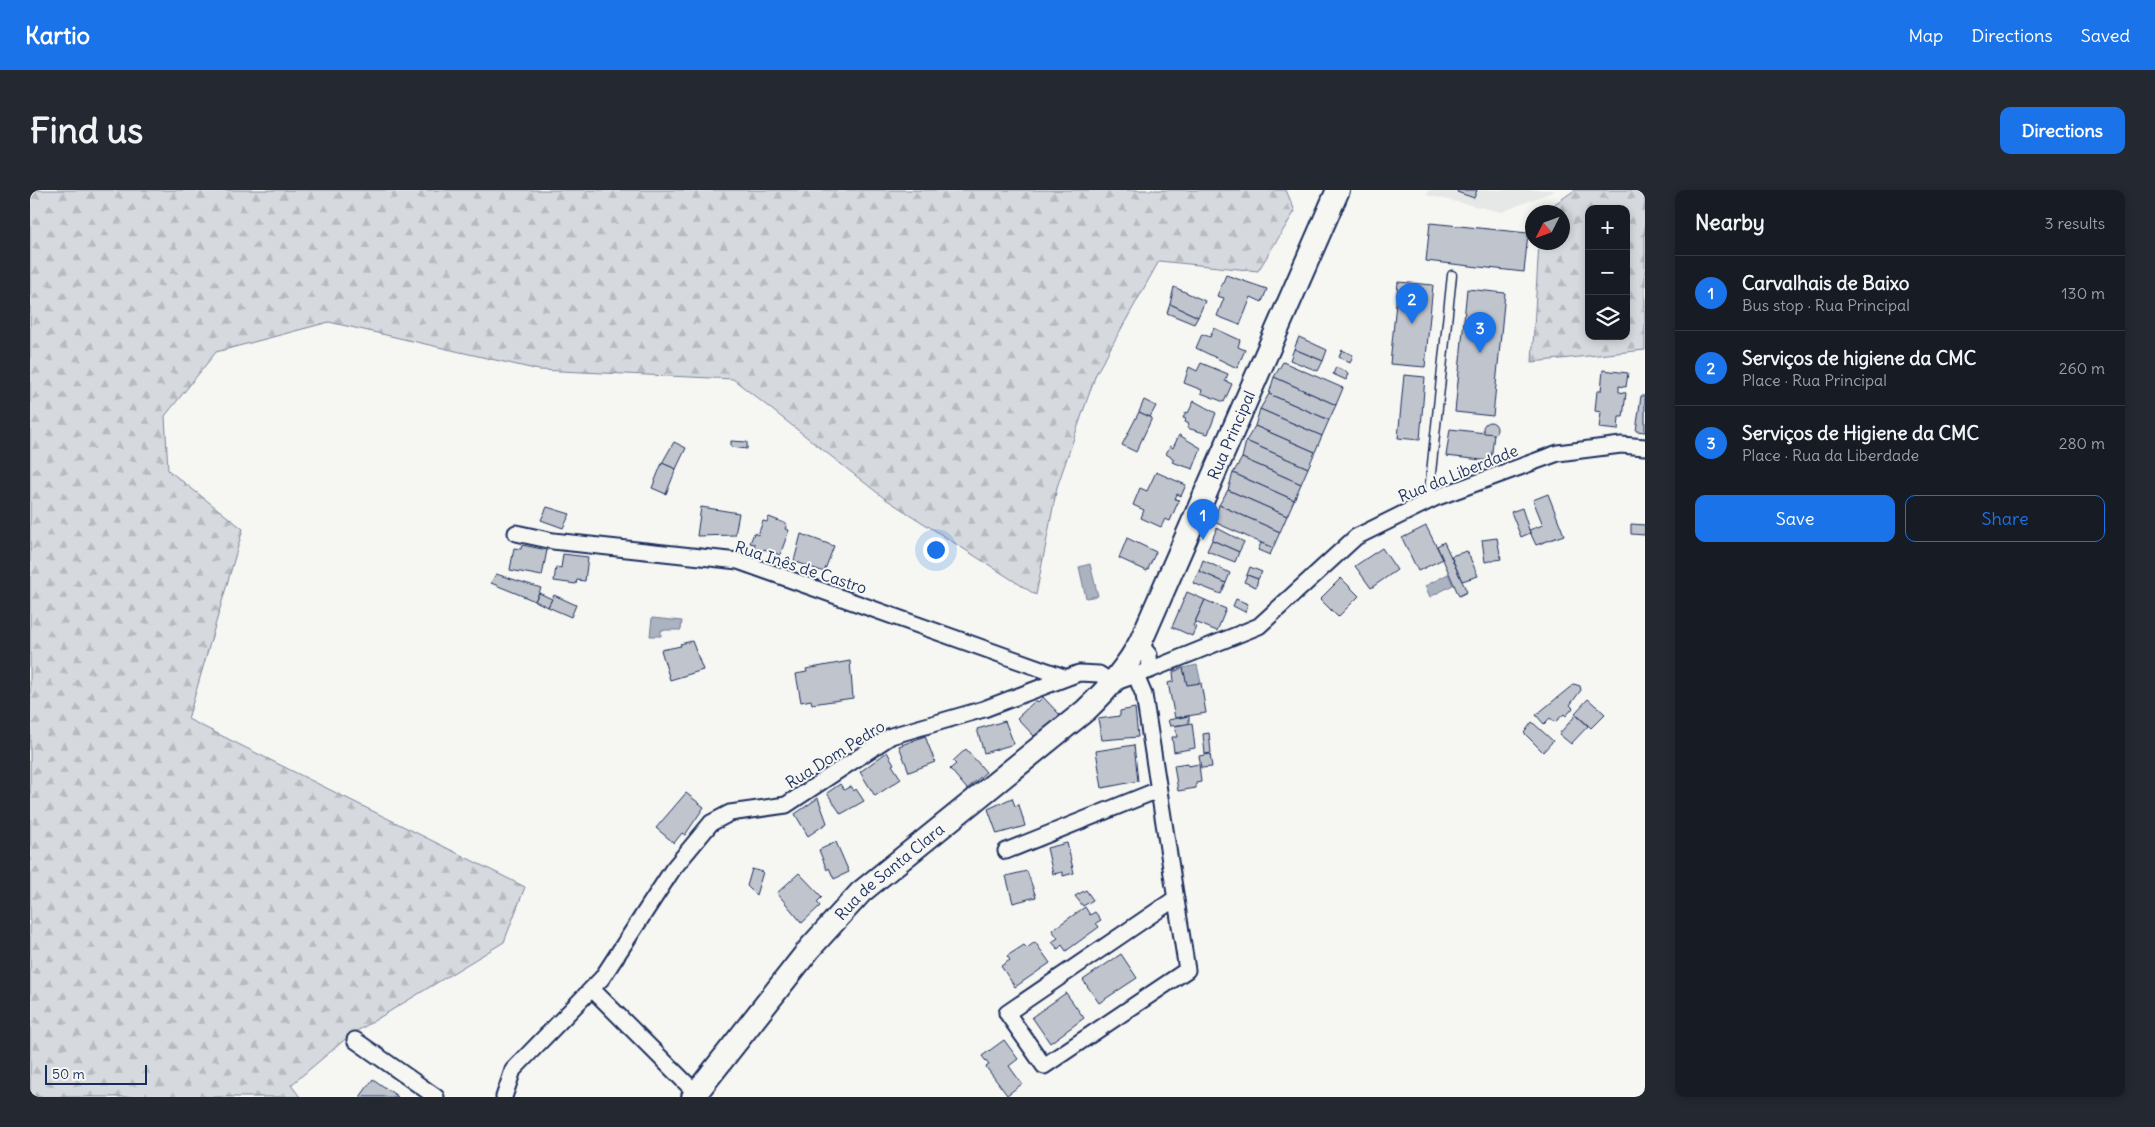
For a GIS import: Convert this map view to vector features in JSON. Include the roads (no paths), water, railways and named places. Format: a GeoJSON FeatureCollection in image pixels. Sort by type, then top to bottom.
{"type":"FeatureCollection","features":[{"type":"Feature","properties":{"kind":"street","name":"Rua Principal"},"geometry":{"type":"LineString","coordinates":[[1129,677],[1140,644],[1338,190]]}},
{"type":"Feature","properties":{"kind":"street","name":"Rua da Liberdade"},"geometry":{"type":"LineString","coordinates":[[1129,677],[1259,626],[1356,537],[1428,501],[1558,453],[1621,445],[1645,447]]}},
{"type":"Feature","properties":{"kind":"street","name":"Rua Inês de Castro"},"geometry":{"type":"LineString","coordinates":[[516,533],[553,541],[738,561],[1064,677]]}},
{"type":"Feature","properties":{"kind":"street"},"geometry":{"type":"LineString","coordinates":[[1140,644],[1149,655],[1129,677],[1144,695],[1158,790],[1176,898],[1187,970],[1044,1066],[1007,1013],[1176,898]]}},
{"type":"Feature","properties":{"kind":"street","name":"Rua Dom Pedro"},"geometry":{"type":"LineString","coordinates":[[504,1097],[513,1070],[602,978],[673,869],[710,823],[730,813],[786,805],[891,736],[984,709],[1064,677],[1093,672],[1129,677]]}},
{"type":"Feature","properties":{"kind":"street","name":"Rua de Santa Clara"},"geometry":{"type":"LineString","coordinates":[[695,1095],[810,948],[861,892],[1129,677]]}},
{"type":"Feature","properties":{"kind":"street"},"geometry":{"type":"LineString","coordinates":[[1006,851],[1158,790]]}},
{"type":"Feature","properties":{"kind":"street"},"geometry":{"type":"LineString","coordinates":[[592,990],[695,1095]]}},
{"type":"Feature","properties":{"kind":"street"},"geometry":{"type":"LineString","coordinates":[[355,1040],[436,1097]]}},
{"type":"Feature","properties":{"kind":"lane"},"geometry":{"type":"LineString","coordinates":[[1428,501],[1452,275]]}},
{"type":"Feature","properties":{"kind":"place","name":"Serviços de higiene da CMC"},"geometry":{"type":"Point","coordinates":[1412,324]}},
{"type":"Feature","properties":{"kind":"place","name":"Serviços de Higiene da CMC"},"geometry":{"type":"Point","coordinates":[1480,353]}},
{"type":"Feature","properties":{"kind":"place","name":"Carvalhais de Baixo"},"geometry":{"type":"Point","coordinates":[1203,540]}}]}
